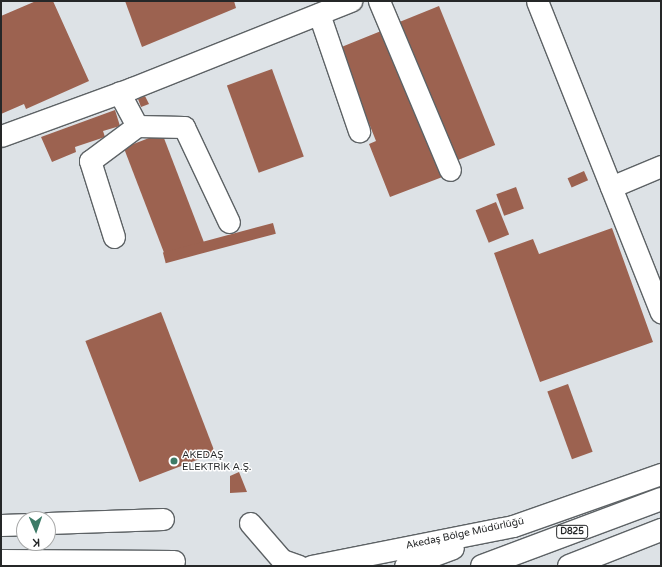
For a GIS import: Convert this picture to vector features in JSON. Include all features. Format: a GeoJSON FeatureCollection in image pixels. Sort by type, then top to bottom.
{"type":"FeatureCollection","features":[{"type":"Feature","properties":{"kind":"highway","name":"D825"},"geometry":{"type":"LineString","coordinates":[[482,566],[661,499]]}},
{"type":"Feature","properties":{"kind":"highway"},"geometry":{"type":"LineString","coordinates":[[569,566],[661,530]]}},
{"type":"Feature","properties":{"kind":"street"},"geometry":{"type":"LineString","coordinates":[[1,136],[119,92],[352,1]]}},
{"type":"Feature","properties":{"kind":"street"},"geometry":{"type":"LineString","coordinates":[[379,1],[450,170]]}},
{"type":"Feature","properties":{"kind":"street"},"geometry":{"type":"LineString","coordinates":[[537,1],[661,312]]}},
{"type":"Feature","properties":{"kind":"street"},"geometry":{"type":"LineString","coordinates":[[319,14],[359,131]]}},
{"type":"Feature","properties":{"kind":"street"},"geometry":{"type":"LineString","coordinates":[[119,92],[137,126]]}},
{"type":"Feature","properties":{"kind":"street"},"geometry":{"type":"LineString","coordinates":[[114,237],[90,161],[137,126],[184,127],[229,222]]}},
{"type":"Feature","properties":{"kind":"street"},"geometry":{"type":"LineString","coordinates":[[611,187],[661,166]]}},
{"type":"Feature","properties":{"kind":"street","name":"Akedaş Bölge Müdürlüğü"},"geometry":{"type":"LineString","coordinates":[[311,566],[513,526],[661,474]]}},
{"type":"Feature","properties":{"kind":"street"},"geometry":{"type":"LineString","coordinates":[[56,523],[163,519]]}},
{"type":"Feature","properties":{"kind":"street"},"geometry":{"type":"LineString","coordinates":[[250,523],[282,560],[299,566]]}},
{"type":"Feature","properties":{"kind":"street"},"geometry":{"type":"LineString","coordinates":[[1,525],[16,524]]}},
{"type":"Feature","properties":{"kind":"street"},"geometry":{"type":"LineString","coordinates":[[404,566],[513,526]]}},
{"type":"Feature","properties":{"kind":"street"},"geometry":{"type":"LineString","coordinates":[[1,560],[174,561]]}},
{"type":"Feature","properties":{"kind":"building"},"geometry":{"type":"Polygon","coordinates":[[[36,1],[53,1],[89,81],[26,109],[24,104],[1,114],[1,16],[36,1]]]}},
{"type":"Feature","properties":{"kind":"building"},"geometry":{"type":"Polygon","coordinates":[[[125,1],[234,1],[236,8],[142,47],[125,1]]]}},
{"type":"Feature","properties":{"kind":"building"},"geometry":{"type":"Polygon","coordinates":[[[439,6],[495,145],[451,163],[394,24],[439,6]]]}},
{"type":"Feature","properties":{"kind":"building"},"geometry":{"type":"Polygon","coordinates":[[[386,29],[445,176],[390,197],[369,144],[376,141],[339,48],[386,29]]]}},
{"type":"Feature","properties":{"kind":"building"},"geometry":{"type":"Polygon","coordinates":[[[272,69],[304,156],[259,173],[227,85],[272,69]]]}},
{"type":"Feature","properties":{"kind":"building"},"geometry":{"type":"Polygon","coordinates":[[[145,96],[149,104],[141,107],[138,99],[145,96]]]}},
{"type":"Feature","properties":{"kind":"building"},"geometry":{"type":"Polygon","coordinates":[[[115,110],[120,126],[103,131],[105,137],[75,147],[76,152],[52,162],[41,137],[115,110]]]}},
{"type":"Feature","properties":{"kind":"building"},"geometry":{"type":"Polygon","coordinates":[[[162,133],[205,246],[167,261],[124,148],[162,133]]]}},
{"type":"Feature","properties":{"kind":"building"},"geometry":{"type":"Polygon","coordinates":[[[584,171],[588,180],[572,187],[568,178],[584,171]]]}},
{"type":"Feature","properties":{"kind":"building"},"geometry":{"type":"Polygon","coordinates":[[[516,187],[524,209],[504,216],[496,194],[516,187]]]}},
{"type":"Feature","properties":{"kind":"building"},"geometry":{"type":"Polygon","coordinates":[[[496,202],[509,234],[489,243],[476,210],[496,202]]]}},
{"type":"Feature","properties":{"kind":"building"},"geometry":{"type":"Polygon","coordinates":[[[273,223],[276,234],[166,263],[163,253],[273,223]]]}},
{"type":"Feature","properties":{"kind":"building"},"geometry":{"type":"Polygon","coordinates":[[[612,228],[653,342],[540,382],[494,253],[533,239],[539,254],[612,228]]]}},
{"type":"Feature","properties":{"kind":"building"},"geometry":{"type":"Polygon","coordinates":[[[161,312],[215,453],[139,482],[85,341],[161,312]]]}},
{"type":"Feature","properties":{"kind":"building"},"geometry":{"type":"Polygon","coordinates":[[[568,384],[593,452],[572,459],[547,392],[568,384]]]}},
{"type":"Feature","properties":{"kind":"building"},"geometry":{"type":"Polygon","coordinates":[[[239,472],[247,492],[230,493],[230,476],[239,472]]]}},
{"type":"Feature","properties":{"kind":"place","name":"AKEDAŞ ELEKTRİK A.Ş."},"geometry":{"type":"Point","coordinates":[174,461]}}]}
